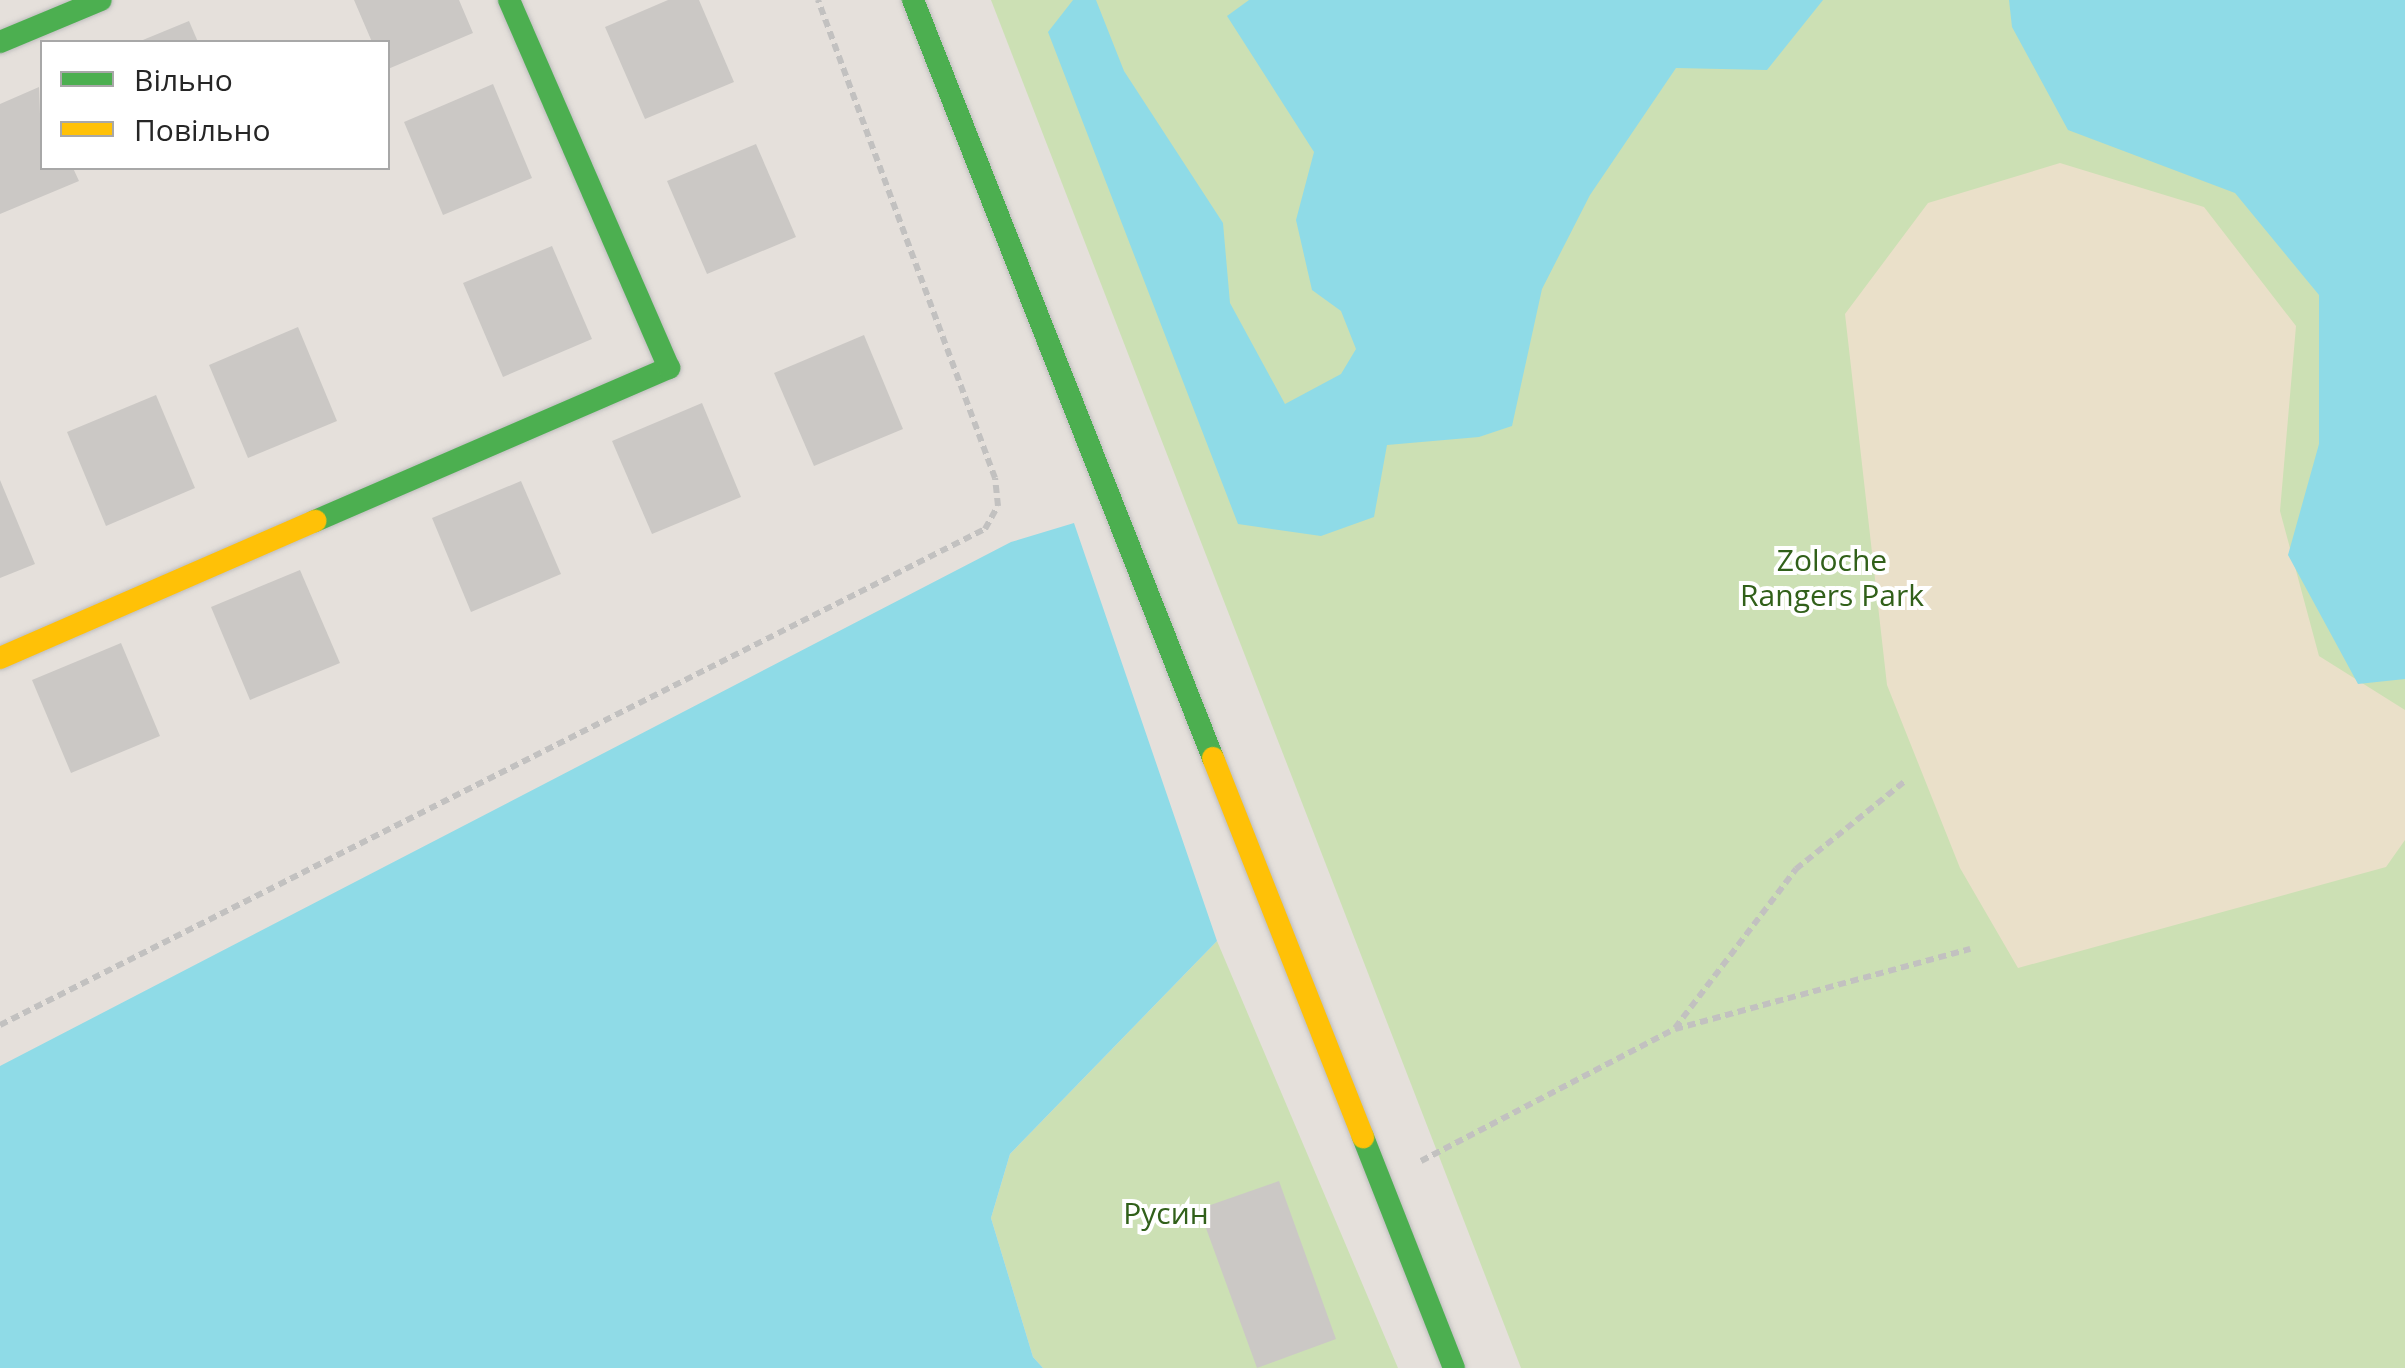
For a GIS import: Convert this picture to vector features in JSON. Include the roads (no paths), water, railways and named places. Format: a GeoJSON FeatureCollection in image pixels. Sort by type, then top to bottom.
{"type":"FeatureCollection","features":[{"type":"Feature","properties":{"kind":"street"},"geometry":{"type":"LineString","coordinates":[[0,42],[101,0]]}},
{"type":"Feature","properties":{"kind":"street"},"geometry":{"type":"LineString","coordinates":[[0,658],[669,368],[509,0]]}},
{"type":"Feature","properties":{"kind":"street"},"geometry":{"type":"LineString","coordinates":[[914,0],[1454,1368]]}},
{"type":"Feature","properties":{"kind":"water"},"geometry":{"type":"Polygon","coordinates":[[[1073,0],[1096,0],[1124,71],[1223,223],[1230,303],[1285,404],[1341,374],[1356,349],[1341,311],[1312,290],[1296,220],[1314,152],[1227,16],[1249,0],[1823,0],[1767,70],[1676,68],[1590,195],[1542,289],[1512,426],[1479,437],[1387,445],[1374,517],[1321,536],[1238,524],[1048,32],[1073,0]]]}},
{"type":"Feature","properties":{"kind":"water"},"geometry":{"type":"Polygon","coordinates":[[[2009,0],[2405,0],[2405,679],[2358,684],[2288,555],[2319,444],[2319,295],[2235,193],[2068,130],[2012,27],[2009,0]]]}},
{"type":"Feature","properties":{"kind":"water"},"geometry":{"type":"Polygon","coordinates":[[[1074,523],[1217,941],[1010,1154],[991,1218],[1033,1357],[1043,1368],[0,1368],[0,1066],[1011,542],[1074,523]]]}},
{"type":"Feature","properties":{"kind":"park label","name":"Zoloche Rangers Park"},"geometry":{"type":"Point","coordinates":[1832,577]}},
{"type":"Feature","properties":{"kind":"park label","name":"Русин"},"geometry":{"type":"Point","coordinates":[1166,1213]}}]}
